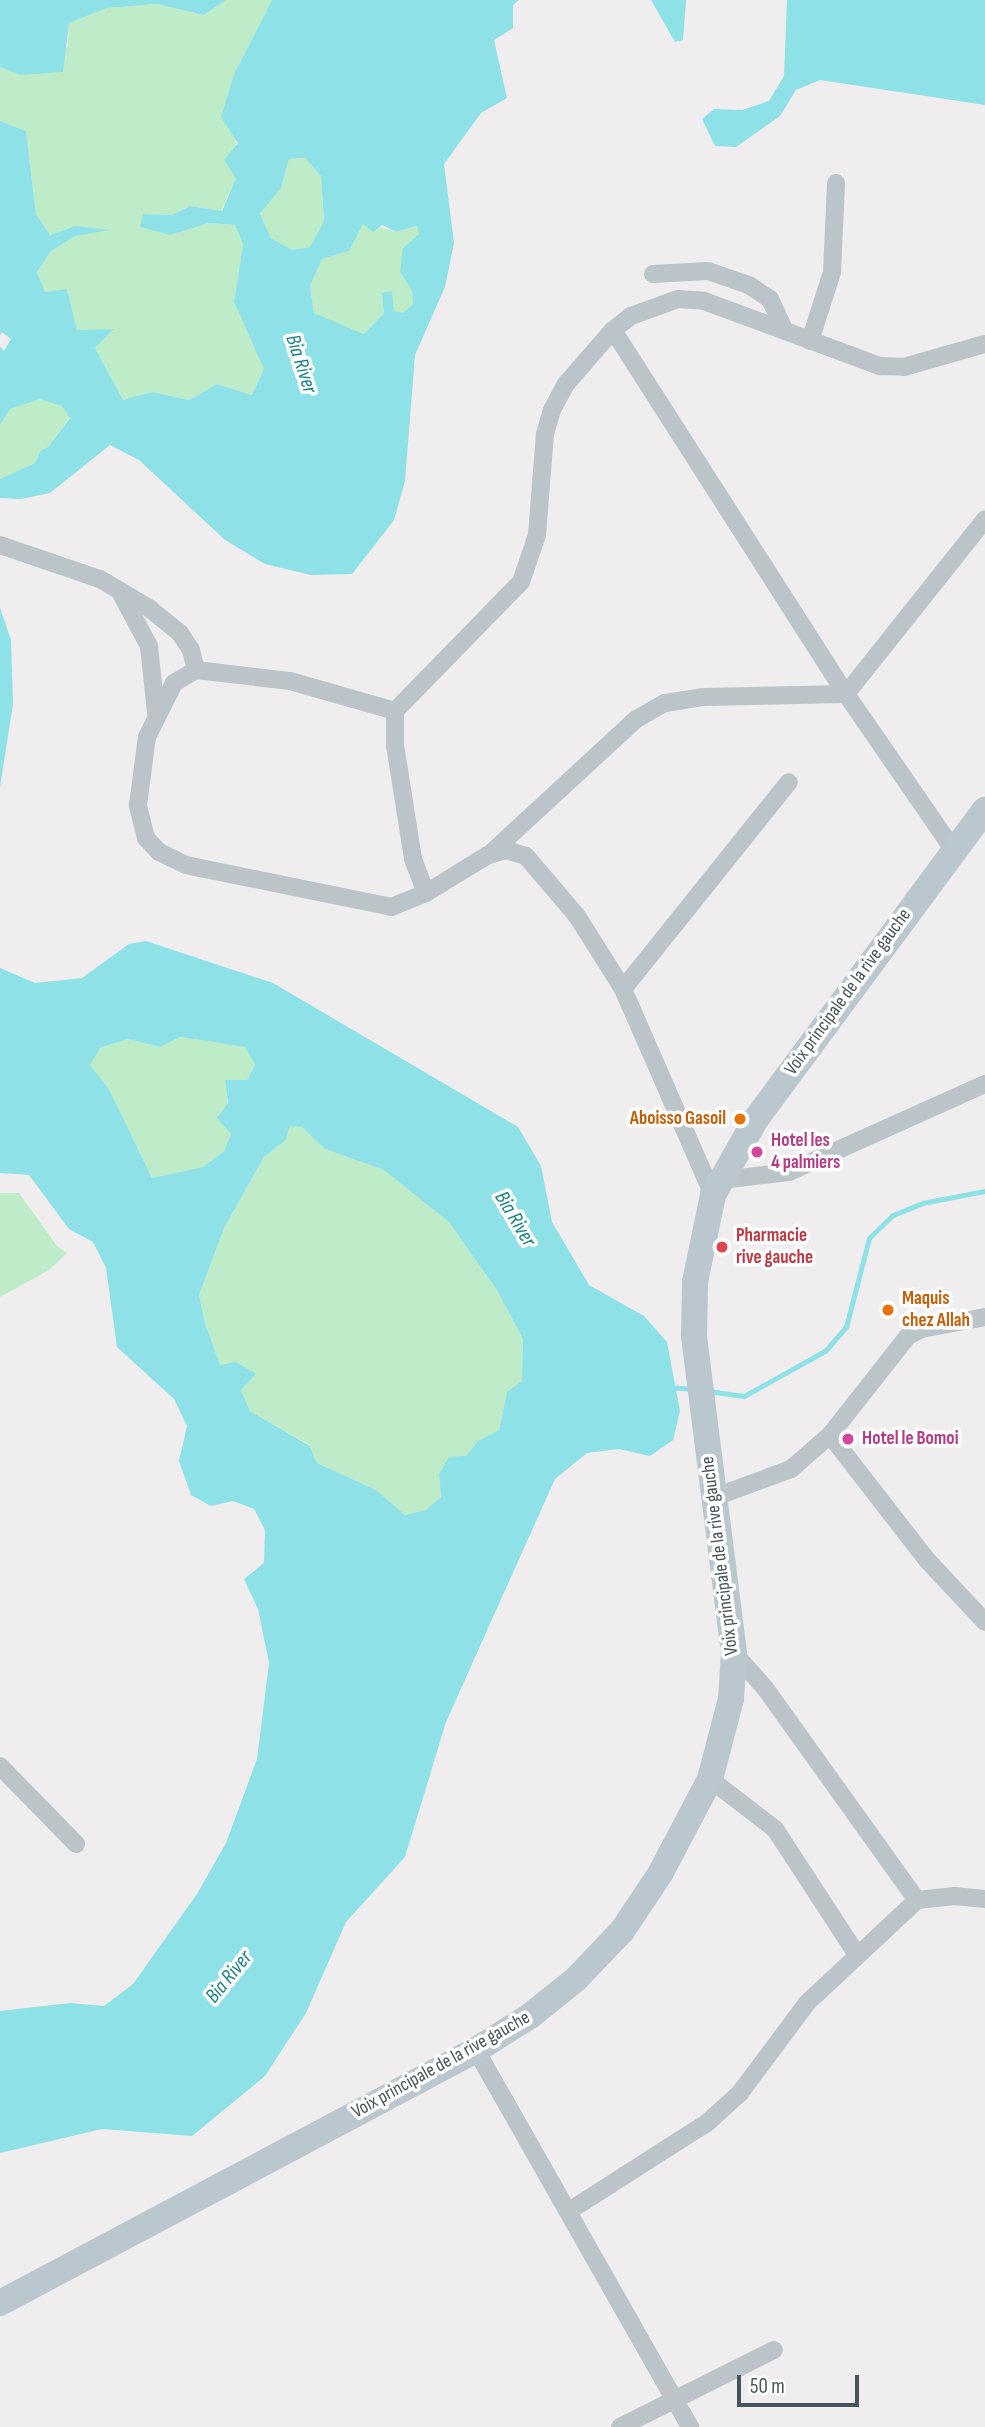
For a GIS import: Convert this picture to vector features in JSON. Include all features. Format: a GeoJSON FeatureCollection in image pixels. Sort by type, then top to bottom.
{"type":"FeatureCollection","features":[{"type":"Feature","properties":{"kind":"street"},"geometry":{"type":"LineString","coordinates":[[810,341],[832,272],[836,183]]}},
{"type":"Feature","properties":{"kind":"street"},"geometry":{"type":"LineString","coordinates":[[653,274],[708,271],[749,285],[770,299],[785,331]]}},
{"type":"Feature","properties":{"kind":"street"},"geometry":{"type":"LineString","coordinates":[[426,893],[413,859],[395,745],[395,711],[521,582],[537,535],[545,434],[552,410],[566,384],[613,330],[631,316],[678,299],[733,309],[858,361],[904,367],[985,344]]}},
{"type":"Feature","properties":{"kind":"street"},"geometry":{"type":"LineString","coordinates":[[613,330],[846,694],[953,849]]}},
{"type":"Feature","properties":{"kind":"street"},"geometry":{"type":"LineString","coordinates":[[846,694],[985,519]]}},
{"type":"Feature","properties":{"kind":"street"},"geometry":{"type":"LineString","coordinates":[[0,545],[100,579],[119,590],[180,633],[191,650],[196,670]]}},
{"type":"Feature","properties":{"kind":"street"},"geometry":{"type":"LineString","coordinates":[[119,590],[149,646],[156,713]]}},
{"type":"Feature","properties":{"kind":"street"},"geometry":{"type":"LineString","coordinates":[[395,711],[290,681],[196,670],[174,683],[156,713],[147,737],[138,805],[146,838],[159,852],[186,865],[373,907],[392,907],[426,893],[488,855],[635,720],[665,702],[703,696],[846,694]]}},
{"type":"Feature","properties":{"kind":"street"},"geometry":{"type":"LineString","coordinates":[[623,989],[789,782]]}},
{"type":"Feature","properties":{"kind":"street","name":"Voix principale de la rive gauche"},"geometry":{"type":"LineString","coordinates":[[0,2303],[476,2050],[530,2017],[576,1979],[622,1931],[660,1874],[710,1779],[731,1699],[734,1654],[694,1336],[695,1282],[717,1188],[756,1119],[953,849],[985,810]]}},
{"type":"Feature","properties":{"kind":"street"},"geometry":{"type":"LineString","coordinates":[[488,855],[506,850],[526,856],[549,878],[623,989],[717,1188],[789,1172],[985,1084]]}},
{"type":"Feature","properties":{"kind":"street"},"geometry":{"type":"LineString","coordinates":[[715,1497],[790,1469],[830,1435],[908,1336],[921,1329],[985,1317]]}},
{"type":"Feature","properties":{"kind":"street"},"geometry":{"type":"LineString","coordinates":[[830,1435],[927,1560],[985,1622]]}},
{"type":"Feature","properties":{"kind":"street"},"geometry":{"type":"LineString","coordinates":[[734,1654],[765,1688],[917,1900]]}},
{"type":"Feature","properties":{"kind":"street"},"geometry":{"type":"LineString","coordinates":[[0,1766],[76,1844]]}},
{"type":"Feature","properties":{"kind":"street"},"geometry":{"type":"LineString","coordinates":[[710,1779],[775,1829],[857,1955]]}},
{"type":"Feature","properties":{"kind":"street"},"geometry":{"type":"LineString","coordinates":[[569,2211],[708,2122],[740,2093],[807,2003],[917,1900],[955,1896],[985,1899]]}},
{"type":"Feature","properties":{"kind":"street"},"geometry":{"type":"LineString","coordinates":[[476,2050],[676,2397],[690,2427]]}},
{"type":"Feature","properties":{"kind":"street"},"geometry":{"type":"LineString","coordinates":[[620,2427],[775,2350]]}},
{"type":"Feature","properties":{"kind":"green space"},"geometry":{"type":"Polygon","coordinates":[[[226,0],[272,0],[235,72],[236,178],[221,211],[190,206],[172,215],[143,214],[170,235],[209,223],[235,225],[243,244],[234,302],[264,369],[252,395],[217,384],[189,400],[152,392],[123,400],[95,348],[113,330],[77,331],[67,289],[45,293],[37,272],[50,252],[75,236],[107,230],[75,226],[50,235],[36,214],[26,131],[0,121],[0,67],[21,75],[68,46],[69,23],[107,8],[157,4],[204,15],[226,0]]]}},
{"type":"Feature","properties":{"kind":"green space"},"geometry":{"type":"Polygon","coordinates":[[[305,158],[321,176],[324,221],[310,247],[292,250],[271,238],[260,214],[281,188],[289,159],[305,158]]]}},
{"type":"Feature","properties":{"kind":"green space"},"geometry":{"type":"Polygon","coordinates":[[[363,223],[396,232],[418,226],[419,234],[400,272],[412,291],[413,304],[403,313],[394,311],[382,293],[384,313],[364,334],[314,313],[310,286],[322,259],[349,251],[363,223]]]}},
{"type":"Feature","properties":{"kind":"green space"},"geometry":{"type":"Polygon","coordinates":[[[40,398],[62,406],[70,417],[48,447],[40,451],[35,463],[0,479],[0,425],[10,409],[40,398]]]}},
{"type":"Feature","properties":{"kind":"green space"},"geometry":{"type":"Polygon","coordinates":[[[180,1037],[245,1047],[255,1065],[247,1080],[225,1080],[231,1134],[224,1151],[203,1167],[152,1178],[109,1089],[89,1065],[100,1048],[128,1039],[160,1047],[180,1037]]]}},
{"type":"Feature","properties":{"kind":"green space"},"geometry":{"type":"Polygon","coordinates":[[[290,1125],[302,1127],[325,1149],[384,1170],[449,1222],[498,1292],[523,1339],[522,1381],[507,1392],[499,1430],[478,1441],[466,1456],[439,1474],[441,1497],[427,1510],[405,1515],[376,1490],[317,1463],[310,1445],[250,1411],[241,1390],[220,1365],[205,1323],[199,1295],[224,1228],[264,1157],[285,1141],[290,1125]]]}},
{"type":"Feature","properties":{"kind":"green space"},"geometry":{"type":"Polygon","coordinates":[[[0,1193],[19,1193],[57,1246],[67,1253],[49,1270],[0,1297],[0,1193]]]}},
{"type":"Feature","properties":{"kind":"water"},"geometry":{"type":"Polygon","coordinates":[[[0,0],[226,0],[204,15],[157,4],[107,8],[69,23],[63,72],[21,75],[0,67],[0,0]]]}},
{"type":"Feature","properties":{"kind":"water","name":"Bia River"},"geometry":{"type":"Polygon","coordinates":[[[272,0],[519,0],[513,5],[513,28],[494,40],[507,98],[481,113],[444,164],[454,243],[445,287],[415,355],[405,481],[394,520],[352,574],[311,575],[265,564],[225,540],[139,460],[110,445],[50,493],[21,499],[0,498],[0,479],[35,463],[40,451],[48,447],[70,418],[62,406],[40,399],[10,409],[0,425],[0,346],[4,351],[11,339],[2,332],[0,335],[0,121],[26,131],[36,214],[50,235],[75,226],[110,230],[75,236],[50,252],[37,272],[45,292],[67,289],[77,330],[114,329],[95,348],[123,400],[152,392],[189,400],[217,384],[252,395],[264,369],[234,302],[243,244],[235,225],[209,223],[170,235],[140,227],[143,214],[172,215],[190,206],[222,211],[236,178],[224,160],[238,143],[221,117],[235,72],[272,0]],[[305,158],[289,159],[281,188],[260,214],[271,238],[292,250],[310,247],[324,221],[321,176],[305,158]],[[363,224],[349,251],[322,259],[310,286],[314,313],[364,334],[384,313],[382,293],[392,291],[394,311],[403,313],[413,304],[412,291],[400,272],[403,248],[419,234],[417,226],[396,232],[382,225],[373,232],[363,224]]]}},
{"type":"Feature","properties":{"kind":"water"},"geometry":{"type":"Polygon","coordinates":[[[651,0],[686,0],[683,40],[675,42],[651,0]]]}},
{"type":"Feature","properties":{"kind":"water"},"geometry":{"type":"Polygon","coordinates":[[[787,0],[985,0],[985,105],[820,80],[796,90],[780,116],[736,147],[715,146],[702,119],[714,109],[742,110],[769,101],[784,76],[787,0]]]}},
{"type":"Feature","properties":{"kind":"water"},"geometry":{"type":"Polygon","coordinates":[[[0,608],[11,640],[13,704],[0,787],[0,608]]]}},
{"type":"Feature","properties":{"kind":"water","name":"Bia River"},"geometry":{"type":"Polygon","coordinates":[[[146,941],[273,983],[518,1127],[541,1166],[552,1222],[589,1285],[644,1316],[667,1342],[680,1411],[673,1440],[650,1456],[619,1449],[587,1453],[555,1479],[446,1722],[405,1857],[346,1922],[306,2013],[265,2076],[192,2136],[102,2129],[0,2153],[0,2011],[70,2003],[104,2006],[133,1984],[197,1894],[226,1843],[257,1759],[269,1663],[258,1609],[244,1579],[264,1563],[265,1530],[254,1509],[233,1501],[211,1506],[191,1495],[179,1461],[187,1426],[174,1399],[117,1347],[106,1268],[93,1242],[69,1229],[29,1175],[0,1173],[0,968],[35,983],[82,978],[129,944],[146,941]],[[180,1037],[160,1047],[128,1039],[100,1048],[90,1065],[109,1089],[152,1178],[203,1167],[224,1151],[231,1134],[217,1118],[228,1103],[225,1080],[247,1080],[255,1065],[245,1047],[180,1037]],[[290,1126],[285,1141],[264,1157],[224,1228],[199,1295],[205,1323],[220,1365],[236,1362],[256,1374],[241,1390],[250,1411],[310,1446],[317,1463],[376,1490],[405,1515],[426,1510],[441,1497],[439,1474],[449,1457],[466,1456],[478,1441],[499,1430],[507,1392],[522,1381],[523,1339],[498,1292],[449,1222],[384,1170],[325,1149],[302,1127],[290,1126]]]}},
{"type":"Feature","properties":{"kind":"waterway"},"geometry":{"type":"LineString","coordinates":[[708,1391],[744,1396],[825,1351],[846,1327],[869,1238],[893,1215],[922,1203],[985,1191]]}},
{"type":"Feature","properties":{"kind":"waterway"},"geometry":{"type":"LineString","coordinates":[[670,1387],[692,1389]]}},
{"type":"Feature","properties":{"kind":"place","name":"Aboisso Gasoil"},"geometry":{"type":"Point","coordinates":[740,1119]}},
{"type":"Feature","properties":{"kind":"place","name":"Hotel les 4 palmiers"},"geometry":{"type":"Point","coordinates":[757,1152]}},
{"type":"Feature","properties":{"kind":"place","name":"Pharmacie rive gauche"},"geometry":{"type":"Point","coordinates":[722,1247]}},
{"type":"Feature","properties":{"kind":"place","name":"Maquis chez Allah"},"geometry":{"type":"Point","coordinates":[888,1310]}},
{"type":"Feature","properties":{"kind":"place","name":"Hotel le Bomoi"},"geometry":{"type":"Point","coordinates":[848,1439]}}]}
